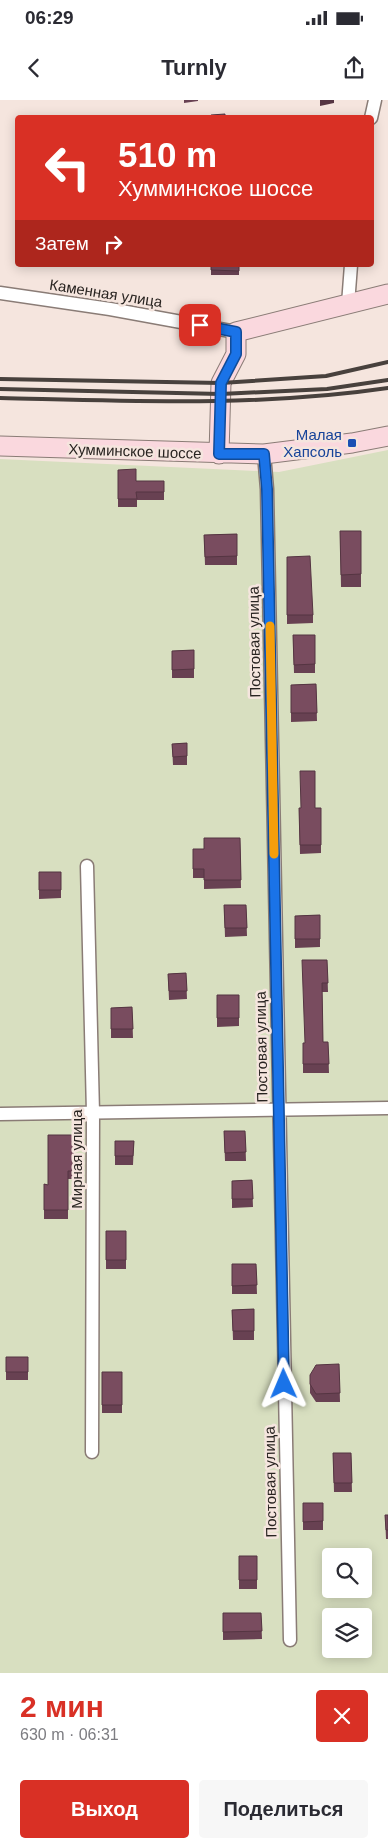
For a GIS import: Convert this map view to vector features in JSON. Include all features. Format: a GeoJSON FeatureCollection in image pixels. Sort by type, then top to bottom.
{"type":"FeatureCollection","features":[{"type":"Feature","properties":{"kind":"main road"},"geometry":{"type":"LineString","coordinates":[[219,454],[221,383],[236,354],[236,332],[388,294]]}},
{"type":"Feature","properties":{"kind":"main road","name":"Хумминское шоссе"},"geometry":{"type":"LineString","coordinates":[[0,446],[264,454],[352,443],[388,436]]}},
{"type":"Feature","properties":{"kind":"street"},"geometry":{"type":"LineString","coordinates":[[372,115],[375,100]]}},
{"type":"Feature","properties":{"kind":"street"},"geometry":{"type":"LineString","coordinates":[[348,304],[351,267]]}},
{"type":"Feature","properties":{"kind":"street","name":"Каменная улица"},"geometry":{"type":"LineString","coordinates":[[0,293],[110,309],[236,332]]}},
{"type":"Feature","properties":{"kind":"street","name":"Постовая улица"},"geometry":{"type":"LineString","coordinates":[[264,454],[268,499],[278,1109],[290,1640]]}},
{"type":"Feature","properties":{"kind":"street","name":"Мирная улица"},"geometry":{"type":"LineString","coordinates":[[87,866],[93,1113],[92,1452]]}},
{"type":"Feature","properties":{"kind":"street"},"geometry":{"type":"LineString","coordinates":[[0,1114],[388,1108]]}},
{"type":"Feature","properties":{"kind":"green space"},"geometry":{"type":"Polygon","coordinates":[[[388,450],[388,1673],[0,1673],[0,459],[279,472],[388,450]]]}},
{"type":"Feature","properties":{"kind":"building"},"geometry":{"type":"Polygon","coordinates":[[[211,267],[239,267],[239,271],[211,270],[211,267]]]}},
{"type":"Feature","properties":{"kind":"building"},"geometry":{"type":"Polygon","coordinates":[[[136,469],[136,481],[164,481],[164,492],[136,492],[137,499],[118,499],[118,470],[136,469]]]}},
{"type":"Feature","properties":{"kind":"building"},"geometry":{"type":"Polygon","coordinates":[[[340,531],[361,531],[361,574],[341,575],[340,531]]]}},
{"type":"Feature","properties":{"kind":"building"},"geometry":{"type":"Polygon","coordinates":[[[237,534],[237,556],[205,557],[204,535],[237,534]]]}},
{"type":"Feature","properties":{"kind":"building"},"geometry":{"type":"Polygon","coordinates":[[[310,556],[313,615],[287,615],[287,557],[310,556]]]}},
{"type":"Feature","properties":{"kind":"building"},"geometry":{"type":"Polygon","coordinates":[[[293,635],[315,635],[315,664],[294,665],[293,635]]]}},
{"type":"Feature","properties":{"kind":"building"},"geometry":{"type":"Polygon","coordinates":[[[194,650],[194,669],[172,670],[172,651],[194,650]]]}},
{"type":"Feature","properties":{"kind":"building"},"geometry":{"type":"Polygon","coordinates":[[[316,684],[317,713],[291,713],[291,685],[316,684]]]}},
{"type":"Feature","properties":{"kind":"building"},"geometry":{"type":"Polygon","coordinates":[[[187,743],[187,756],[173,757],[172,744],[187,743]]]}},
{"type":"Feature","properties":{"kind":"building"},"geometry":{"type":"Polygon","coordinates":[[[300,771],[315,771],[315,808],[321,808],[321,845],[300,845],[300,771]]]}},
{"type":"Feature","properties":{"kind":"building"},"geometry":{"type":"Polygon","coordinates":[[[204,838],[240,838],[241,880],[204,880],[204,869],[193,869],[193,849],[204,849],[204,838]]]}},
{"type":"Feature","properties":{"kind":"building"},"geometry":{"type":"Polygon","coordinates":[[[39,872],[61,872],[61,890],[39,890],[39,872]]]}},
{"type":"Feature","properties":{"kind":"building"},"geometry":{"type":"Polygon","coordinates":[[[224,905],[246,905],[247,928],[225,928],[224,905]]]}},
{"type":"Feature","properties":{"kind":"building"},"geometry":{"type":"Polygon","coordinates":[[[320,915],[320,939],[295,939],[295,916],[320,915]]]}},
{"type":"Feature","properties":{"kind":"building"},"geometry":{"type":"Polygon","coordinates":[[[302,960],[327,960],[328,983],[322,983],[323,1042],[328,1042],[329,1064],[303,1064],[303,1043],[305,1043],[302,960]]]}},
{"type":"Feature","properties":{"kind":"building"},"geometry":{"type":"Polygon","coordinates":[[[186,973],[187,991],[169,991],[168,974],[186,973]]]}},
{"type":"Feature","properties":{"kind":"building"},"geometry":{"type":"Polygon","coordinates":[[[217,995],[239,995],[239,1018],[217,1018],[217,995]]]}},
{"type":"Feature","properties":{"kind":"building"},"geometry":{"type":"Polygon","coordinates":[[[132,1007],[133,1029],[111,1029],[111,1008],[132,1007]]]}},
{"type":"Feature","properties":{"kind":"building"},"geometry":{"type":"Polygon","coordinates":[[[224,1131],[245,1131],[246,1152],[225,1153],[224,1131]]]}},
{"type":"Feature","properties":{"kind":"building"},"geometry":{"type":"Polygon","coordinates":[[[48,1135],[74,1135],[73,1171],[68,1171],[68,1210],[44,1210],[44,1184],[48,1185],[48,1135]]]}},
{"type":"Feature","properties":{"kind":"building"},"geometry":{"type":"Polygon","coordinates":[[[115,1141],[134,1141],[133,1156],[115,1156],[115,1141]]]}},
{"type":"Feature","properties":{"kind":"building"},"geometry":{"type":"Polygon","coordinates":[[[252,1180],[253,1199],[232,1199],[232,1181],[252,1180]]]}},
{"type":"Feature","properties":{"kind":"building"},"geometry":{"type":"Polygon","coordinates":[[[106,1231],[126,1231],[126,1260],[106,1260],[106,1231]]]}},
{"type":"Feature","properties":{"kind":"building"},"geometry":{"type":"Polygon","coordinates":[[[232,1264],[256,1264],[257,1285],[232,1286],[232,1264]]]}},
{"type":"Feature","properties":{"kind":"building"},"geometry":{"type":"Polygon","coordinates":[[[254,1309],[254,1331],[233,1331],[232,1310],[254,1309]]]}},
{"type":"Feature","properties":{"kind":"building"},"geometry":{"type":"Polygon","coordinates":[[[6,1357],[28,1357],[28,1372],[6,1372],[6,1357]]]}},
{"type":"Feature","properties":{"kind":"building"},"geometry":{"type":"Polygon","coordinates":[[[339,1364],[340,1393],[316,1394],[310,1384],[310,1375],[316,1365],[339,1364]]]}},
{"type":"Feature","properties":{"kind":"building"},"geometry":{"type":"Polygon","coordinates":[[[102,1372],[122,1372],[122,1405],[102,1405],[102,1372]]]}},
{"type":"Feature","properties":{"kind":"building"},"geometry":{"type":"Polygon","coordinates":[[[333,1453],[351,1453],[352,1483],[334,1483],[333,1453]]]}},
{"type":"Feature","properties":{"kind":"building"},"geometry":{"type":"Polygon","coordinates":[[[303,1503],[323,1503],[323,1521],[303,1522],[303,1503]]]}},
{"type":"Feature","properties":{"kind":"building"},"geometry":{"type":"Polygon","coordinates":[[[385,1515],[388,1515],[388,1530],[386,1530],[385,1515]]]}},
{"type":"Feature","properties":{"kind":"building"},"geometry":{"type":"Polygon","coordinates":[[[239,1556],[257,1556],[257,1580],[239,1580],[239,1556]]]}},
{"type":"Feature","properties":{"kind":"building"},"geometry":{"type":"Polygon","coordinates":[[[223,1613],[261,1613],[262,1631],[223,1632],[223,1613]]]}},
{"type":"Feature","properties":{"kind":"railway"},"geometry":{"type":"LineString","coordinates":[[0,379],[221,383],[326,376],[388,362]]}},
{"type":"Feature","properties":{"kind":"railway"},"geometry":{"type":"LineString","coordinates":[[0,389],[221,394],[327,389],[388,380]]}},
{"type":"Feature","properties":{"kind":"railway"},"geometry":{"type":"LineString","coordinates":[[0,398],[146,401],[243,400],[340,394],[388,388]]}},
{"type":"Feature","properties":{"kind":"slow traffic"},"geometry":{"type":"LineString","coordinates":[[270,626],[274,854]]}},
{"type":"Feature","properties":{"kind":"place","name":"Малая Хапсоль"},"geometry":{"type":"Point","coordinates":[352,443]}},
{"type":"Feature","properties":{"kind":"route"},"geometry":{"type":"LineString","coordinates":[[200,325],[236,332],[236,354],[221,383],[219,454],[264,454],[267,489],[284,1384]]}}]}
